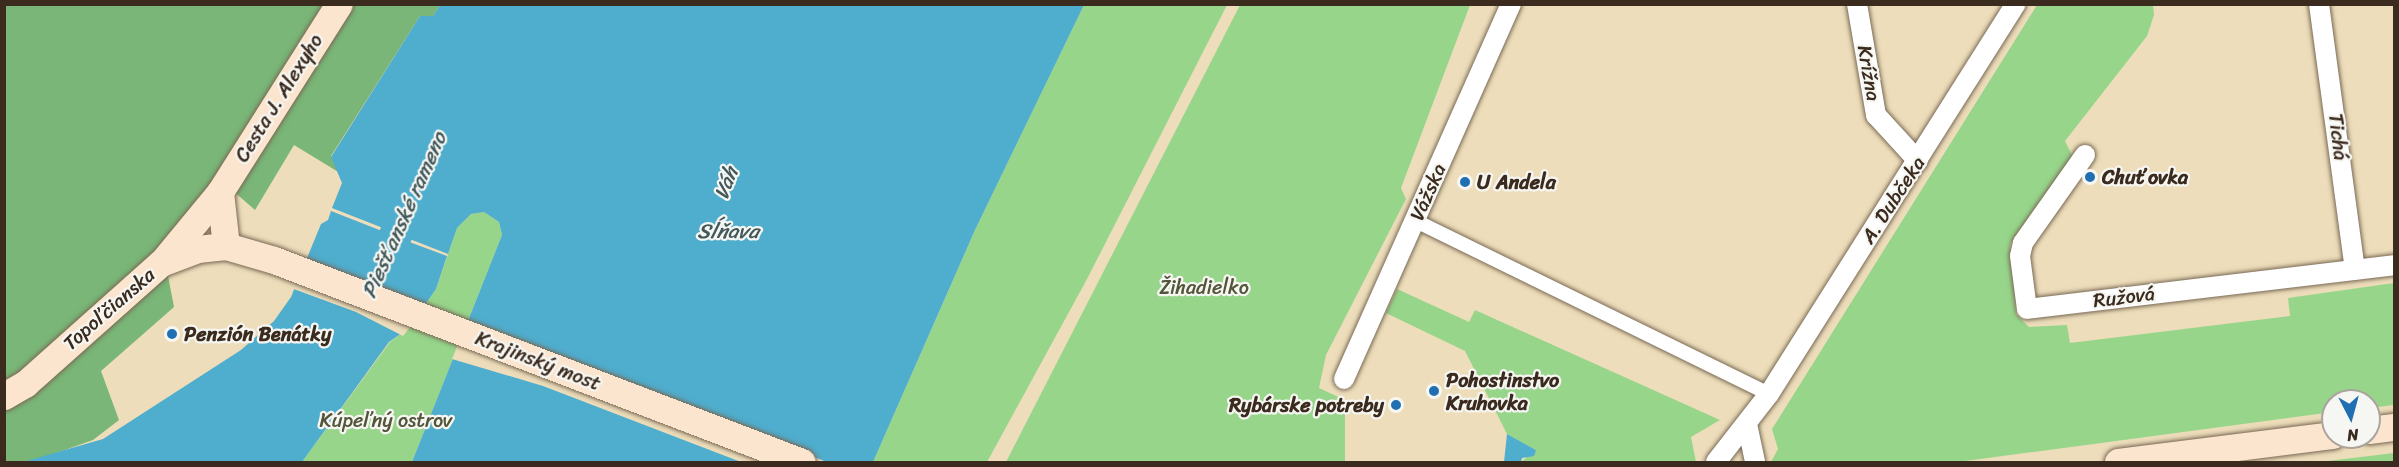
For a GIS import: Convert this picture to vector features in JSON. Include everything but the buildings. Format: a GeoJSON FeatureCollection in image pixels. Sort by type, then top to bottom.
{"type":"FeatureCollection","features":[{"type":"Feature","properties":{"kind":"main road","name":"Cesta J. Alexyho"},"geometry":{"type":"LineString","coordinates":[[161,263],[220,192],[339,4]]}},
{"type":"Feature","properties":{"kind":"main road"},"geometry":{"type":"LineString","coordinates":[[220,192],[226,246]]}},
{"type":"Feature","properties":{"kind":"main road","name":"Krajinský most"},"geometry":{"type":"LineString","coordinates":[[226,246],[274,260],[802,462]]}},
{"type":"Feature","properties":{"kind":"main road","name":"Topoľčianska"},"geometry":{"type":"LineString","coordinates":[[4,396],[25,384],[161,263],[198,249],[226,246]]}},
{"type":"Feature","properties":{"kind":"main road"},"geometry":{"type":"LineString","coordinates":[[2118,462],[2204,457],[2321,437]]}},
{"type":"Feature","properties":{"kind":"street","name":"Vážska"},"geometry":{"type":"LineString","coordinates":[[1344,379],[1511,4]]}},
{"type":"Feature","properties":{"kind":"street","name":"Krížna"},"geometry":{"type":"LineString","coordinates":[[1857,4],[1876,115],[1918,161]]}},
{"type":"Feature","properties":{"kind":"street","name":"A. Dubčeka"},"geometry":{"type":"LineString","coordinates":[[1716,462],[1769,394],[2016,4]]}},
{"type":"Feature","properties":{"kind":"street","name":"Tichá"},"geometry":{"type":"LineString","coordinates":[[2319,4],[2355,270]]}},
{"type":"Feature","properties":{"kind":"street","name":"Ružová"},"geometry":{"type":"LineString","coordinates":[[2085,155],[2023,243],[2019,256],[2027,309],[2394,265]]}},
{"type":"Feature","properties":{"kind":"street"},"geometry":{"type":"LineString","coordinates":[[1416,221],[1769,394]]}},
{"type":"Feature","properties":{"kind":"street"},"geometry":{"type":"LineString","coordinates":[[1747,424],[1755,462]]}},
{"type":"Feature","properties":{"kind":"street","name":"A. Dubčeka"},"geometry":{"type":"LineString","coordinates":[[1729,462],[1747,424]]}},
{"type":"Feature","properties":{"kind":"green space"},"geometry":{"type":"Polygon","coordinates":[[[4,5],[440,5],[433,16],[420,16],[331,156],[340,173],[294,145],[255,210],[224,183],[164,255],[174,307],[101,371],[119,420],[93,440],[31,462],[5,462],[4,5]]]}},
{"type":"Feature","properties":{"kind":"green space"},"geometry":{"type":"Polygon","coordinates":[[[1084,5],[1227,5],[1087,279],[987,462],[873,462],[975,230],[1084,5]]]}},
{"type":"Feature","properties":{"kind":"green space","name":"Žihadielko"},"geometry":{"type":"Polygon","coordinates":[[[1240,5],[1470,5],[1401,188],[1406,199],[1326,355],[1319,388],[1345,400],[1345,462],[1006,462],[1240,5]]]}},
{"type":"Feature","properties":{"kind":"green space"},"geometry":{"type":"Polygon","coordinates":[[[2037,5],[2153,5],[2154,15],[2147,36],[2065,141],[2073,157],[2010,244],[2016,314],[2029,327],[2067,325],[2070,343],[2290,316],[2288,298],[2394,283],[2394,405],[2381,407],[2381,389],[2321,389],[2321,414],[1958,462],[1771,462],[1778,449],[1772,429],[2037,5]]]}},
{"type":"Feature","properties":{"kind":"green space","name":"Kúpeľný ostrov"},"geometry":{"type":"Polygon","coordinates":[[[484,212],[499,222],[502,235],[412,462],[302,462],[390,342],[409,328],[436,289],[457,228],[471,214],[484,212]]]}},
{"type":"Feature","properties":{"kind":"green space"},"geometry":{"type":"Polygon","coordinates":[[[1397,289],[1469,322],[1475,310],[1720,420],[1691,437],[1696,462],[1521,462],[1536,450],[1507,434],[1465,351],[1386,313],[1397,289]]]}},
{"type":"Feature","properties":{"kind":"green space"},"geometry":{"type":"Polygon","coordinates":[[[2394,453],[2394,462],[2319,462],[2336,460],[2394,453]]]}},
{"type":"Feature","properties":{"kind":"water","name":"Sĺňava"},"geometry":{"type":"Polygon","coordinates":[[[440,5],[1084,5],[975,230],[873,462],[412,462],[502,235],[499,222],[484,212],[471,214],[457,228],[448,254],[397,234],[403,205],[395,206],[383,228],[332,208],[342,183],[331,157],[420,16],[433,16],[440,5]]]}},
{"type":"Feature","properties":{"kind":"water"},"geometry":{"type":"Polygon","coordinates":[[[331,211],[382,231],[382,242],[388,244],[396,237],[447,256],[436,289],[409,328],[389,342],[302,462],[23,462],[103,439],[241,350],[274,321],[291,297],[321,224],[328,220],[331,211]]]}},
{"type":"Feature","properties":{"kind":"water"},"geometry":{"type":"Polygon","coordinates":[[[1507,434],[1536,450],[1534,456],[1522,458],[1521,462],[1504,462],[1507,434]]]}},
{"type":"Feature","properties":{"kind":"pier"},"geometry":{"type":"Polygon","coordinates":[[[302,261],[426,308],[403,336],[356,312],[291,288],[302,261]]]}},
{"type":"Feature","properties":{"kind":"pier"},"geometry":{"type":"Polygon","coordinates":[[[466,324],[827,462],[741,462],[543,386],[452,359],[466,324]]]}},
{"type":"Feature","properties":{"kind":"waterway","name":"Piešťanské rameno"},"geometry":{"type":"LineString","coordinates":[[376,284],[416,181]]}},
{"type":"Feature","properties":{"kind":"place","name":"Chuťovka"},"geometry":{"type":"Point","coordinates":[2090,177]}},
{"type":"Feature","properties":{"kind":"place","name":"U Andela"},"geometry":{"type":"Point","coordinates":[1465,182]}},
{"type":"Feature","properties":{"kind":"place","name":"Penzión Benátky"},"geometry":{"type":"Point","coordinates":[172,334]}},
{"type":"Feature","properties":{"kind":"place","name":"Pohostinstvo Kruhovka"},"geometry":{"type":"Point","coordinates":[1434,391]}},
{"type":"Feature","properties":{"kind":"place","name":"Rybárske potreby"},"geometry":{"type":"Point","coordinates":[1396,405]}},
{"type":"Feature","properties":{"kind":"water label","name":"Váh"},"geometry":{"type":"Point","coordinates":[726,183]}}]}
